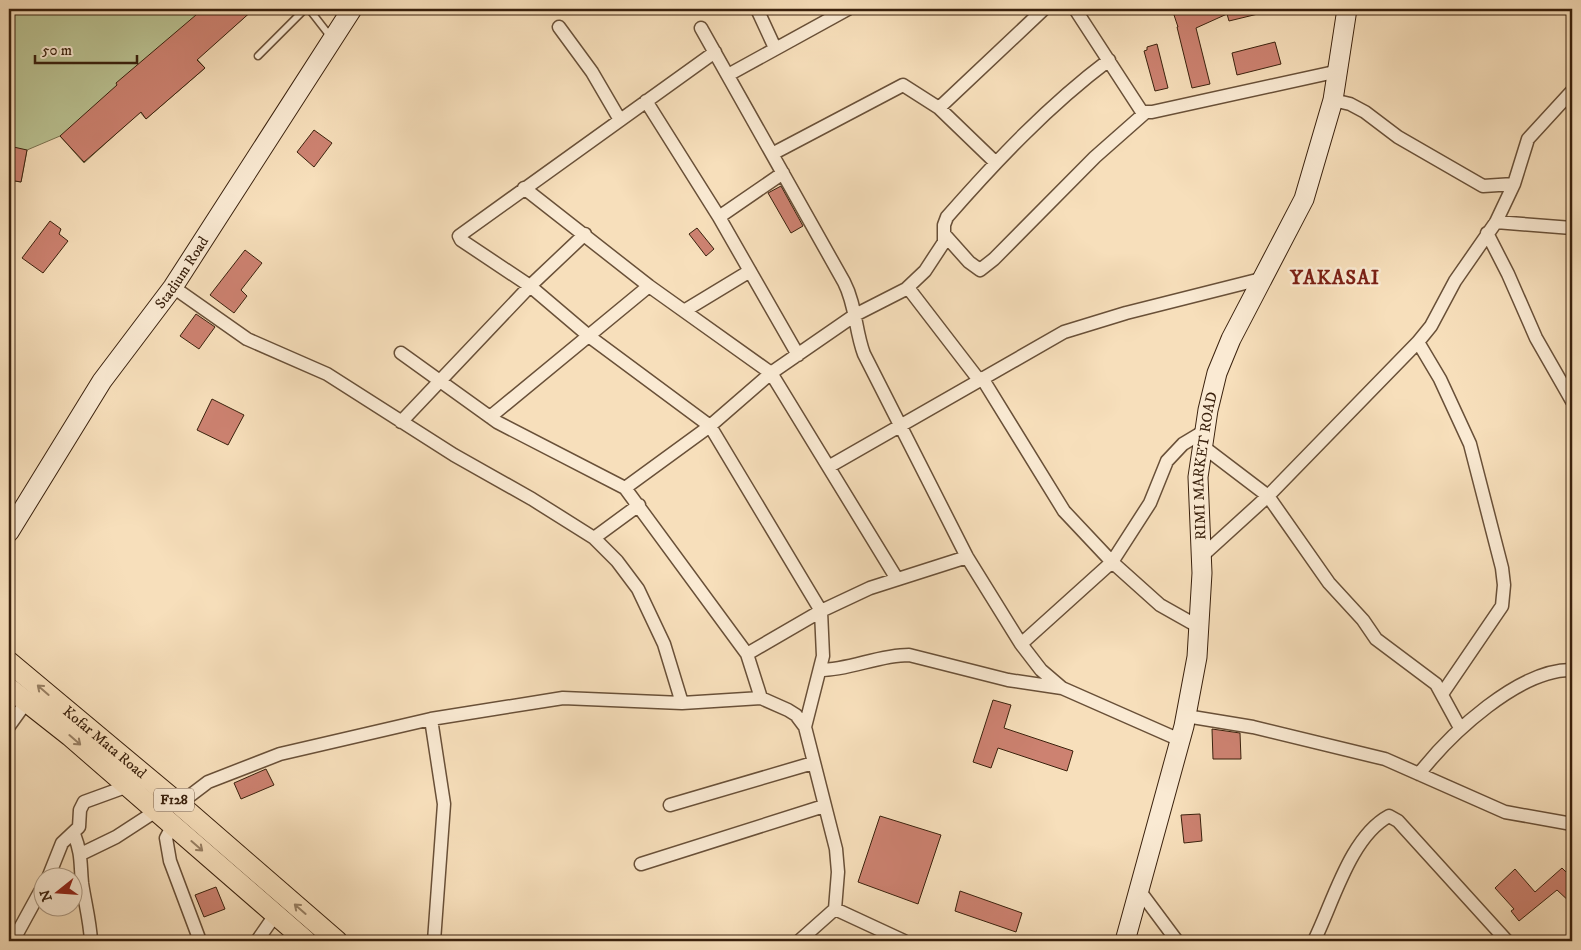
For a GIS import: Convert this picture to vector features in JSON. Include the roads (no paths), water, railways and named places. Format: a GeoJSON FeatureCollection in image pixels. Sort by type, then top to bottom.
{"type":"FeatureCollection","features":[{"type":"Feature","properties":{"kind":"main road","name":"Kofar Mata Road"},"geometry":{"type":"LineString","coordinates":[[9,662],[180,804],[332,940]]}},
{"type":"Feature","properties":{"kind":"main road","name":"Kofar Mata Road"},"geometry":{"type":"LineString","coordinates":[[9,688],[128,786],[306,941]]}},
{"type":"Feature","properties":{"kind":"street","name":"Stadium Road"},"geometry":{"type":"LineString","coordinates":[[9,532],[102,381],[173,287],[352,9]]}},
{"type":"Feature","properties":{"kind":"street"},"geometry":{"type":"LineString","coordinates":[[757,9],[775,48]]}},
{"type":"Feature","properties":{"kind":"street"},"geometry":{"type":"LineString","coordinates":[[728,75],[848,9]]}},
{"type":"Feature","properties":{"kind":"street"},"geometry":{"type":"LineString","coordinates":[[939,108],[1044,9]]}},
{"type":"Feature","properties":{"kind":"street"},"geometry":{"type":"LineString","coordinates":[[1075,9],[1142,112],[1146,112]]}},
{"type":"Feature","properties":{"kind":"street","name":"RIMI MARKET ROAD"},"geometry":{"type":"LineString","coordinates":[[1125,941],[1180,740],[1197,657],[1200,627],[1202,556],[1198,509],[1202,439],[1217,373],[1244,310],[1304,199],[1333,100],[1348,9]]}},
{"type":"Feature","properties":{"kind":"street"},"geometry":{"type":"LineString","coordinates":[[559,26],[592,72],[620,120]]}},
{"type":"Feature","properties":{"kind":"street"},"geometry":{"type":"LineString","coordinates":[[701,28],[849,291],[858,339],[864,354],[967,557],[1021,644],[1041,670],[1062,688]]}},
{"type":"Feature","properties":{"kind":"street"},"geometry":{"type":"LineString","coordinates":[[715,52],[458,236],[461,240],[530,286],[590,336],[710,426],[821,611],[823,656],[805,727]]}},
{"type":"Feature","properties":{"kind":"street"},"geometry":{"type":"LineString","coordinates":[[625,488],[710,426],[771,373],[855,315],[906,289],[928,266],[944,242],[946,217],[995,162],[1084,79],[1109,60]]}},
{"type":"Feature","properties":{"kind":"street"},"geometry":{"type":"LineString","coordinates":[[944,234],[969,262],[980,270],[1095,157],[1146,112],[1339,71]]}},
{"type":"Feature","properties":{"kind":"street"},"geometry":{"type":"LineString","coordinates":[[772,154],[903,85],[939,108],[995,162]]}},
{"type":"Feature","properties":{"kind":"street"},"geometry":{"type":"LineString","coordinates":[[1202,556],[1268,496],[1418,342],[1430,326],[1455,281],[1496,222],[1514,184],[1528,139],[1572,91]]}},
{"type":"Feature","properties":{"kind":"street"},"geometry":{"type":"LineString","coordinates":[[1333,100],[1350,104],[1366,112],[1398,137],[1483,186],[1514,184]]}},
{"type":"Feature","properties":{"kind":"street"},"geometry":{"type":"LineString","coordinates":[[646,101],[719,218],[798,355]]}},
{"type":"Feature","properties":{"kind":"street"},"geometry":{"type":"LineString","coordinates":[[719,218],[783,173]]}},
{"type":"Feature","properties":{"kind":"street"},"geometry":{"type":"LineString","coordinates":[[524,188],[649,286],[771,373],[830,466],[897,579]]}},
{"type":"Feature","properties":{"kind":"street"},"geometry":{"type":"LineString","coordinates":[[1496,222],[1572,228]]}},
{"type":"Feature","properties":{"kind":"street"},"geometry":{"type":"LineString","coordinates":[[1487,233],[1508,274],[1536,338],[1572,400]]}},
{"type":"Feature","properties":{"kind":"street"},"geometry":{"type":"LineString","coordinates":[[402,422],[530,286],[585,234]]}},
{"type":"Feature","properties":{"kind":"street"},"geometry":{"type":"LineString","coordinates":[[684,311],[750,271]]}},
{"type":"Feature","properties":{"kind":"street"},"geometry":{"type":"LineString","coordinates":[[830,466],[1064,332],[1126,313],[1261,279]]}},
{"type":"Feature","properties":{"kind":"street"},"geometry":{"type":"LineString","coordinates":[[490,417],[649,286]]}},
{"type":"Feature","properties":{"kind":"street"},"geometry":{"type":"LineString","coordinates":[[173,287],[247,339],[327,374],[402,422],[594,538],[617,561],[638,589],[664,644],[682,703]]}},
{"type":"Feature","properties":{"kind":"street"},"geometry":{"type":"LineString","coordinates":[[906,289],[980,379],[1064,511],[1112,562],[1160,605],[1200,627]]}},
{"type":"Feature","properties":{"kind":"street"},"geometry":{"type":"LineString","coordinates":[[1418,342],[1440,379],[1470,444],[1502,568],[1504,585],[1502,606],[1442,694]]}},
{"type":"Feature","properties":{"kind":"street"},"geometry":{"type":"LineString","coordinates":[[401,353],[490,417],[625,488],[747,654],[760,698]]}},
{"type":"Feature","properties":{"kind":"street"},"geometry":{"type":"LineString","coordinates":[[1021,644],[1112,562],[1150,503],[1167,461],[1183,444],[1202,439],[1268,496],[1329,583],[1363,620],[1376,639],[1436,684],[1460,728]]}},
{"type":"Feature","properties":{"kind":"street"},"geometry":{"type":"LineString","coordinates":[[594,538],[639,505]]}},
{"type":"Feature","properties":{"kind":"street"},"geometry":{"type":"LineString","coordinates":[[747,654],[821,611],[870,588],[967,557]]}},
{"type":"Feature","properties":{"kind":"street"},"geometry":{"type":"LineString","coordinates":[[820,670],[834,670],[896,655],[909,655],[1008,680],[1062,688],[1180,740]]}},
{"type":"Feature","properties":{"kind":"street"},"geometry":{"type":"LineString","coordinates":[[1419,774],[1460,728],[1508,693],[1538,675],[1558,670],[1572,670]]}},
{"type":"Feature","properties":{"kind":"street"},"geometry":{"type":"LineString","coordinates":[[180,804],[208,782],[280,754],[431,719],[563,698],[682,703],[760,698],[796,715],[805,727],[836,849],[838,872],[835,908],[799,941]]}},
{"type":"Feature","properties":{"kind":"street"},"geometry":{"type":"LineString","coordinates":[[9,726],[27,701]]}},
{"type":"Feature","properties":{"kind":"street"},"geometry":{"type":"LineString","coordinates":[[1186,716],[1252,726],[1385,759],[1505,812],[1572,824]]}},
{"type":"Feature","properties":{"kind":"street"},"geometry":{"type":"LineString","coordinates":[[431,719],[444,804],[434,941]]}},
{"type":"Feature","properties":{"kind":"street"},"geometry":{"type":"LineString","coordinates":[[670,805],[813,763]]}},
{"type":"Feature","properties":{"kind":"street"},"geometry":{"type":"LineString","coordinates":[[52,868],[62,843],[74,834],[81,821],[80,810],[84,802],[128,786]]}},
{"type":"Feature","properties":{"kind":"street"},"geometry":{"type":"LineString","coordinates":[[641,864],[824,806]]}},
{"type":"Feature","properties":{"kind":"street"},"geometry":{"type":"LineString","coordinates":[[81,854],[116,837],[156,811]]}},
{"type":"Feature","properties":{"kind":"street"},"geometry":{"type":"LineString","coordinates":[[1314,941],[1339,883],[1357,849],[1379,822],[1390,816],[1398,821],[1507,941]]}},
{"type":"Feature","properties":{"kind":"street"},"geometry":{"type":"LineString","coordinates":[[172,825],[166,838],[170,861],[200,941]]}},
{"type":"Feature","properties":{"kind":"street"},"geometry":{"type":"LineString","coordinates":[[74,834],[81,854],[82,883],[89,913],[91,941]]}},
{"type":"Feature","properties":{"kind":"street"},"geometry":{"type":"LineString","coordinates":[[1139,890],[1177,941]]}},
{"type":"Feature","properties":{"kind":"street"},"geometry":{"type":"LineString","coordinates":[[12,941],[32,906]]}},
{"type":"Feature","properties":{"kind":"street"},"geometry":{"type":"LineString","coordinates":[[835,908],[904,941]]}},
{"type":"Feature","properties":{"kind":"street"},"geometry":{"type":"LineString","coordinates":[[257,941],[276,915]]}},
{"type":"Feature","properties":{"kind":"lane"},"geometry":{"type":"LineString","coordinates":[[258,56],[305,9]]}},
{"type":"Feature","properties":{"kind":"lane"},"geometry":{"type":"LineString","coordinates":[[309,9],[333,39]]}},
{"type":"Feature","properties":{"kind":"district","name":"YAKASAI"},"geometry":{"type":"Point","coordinates":[1335,278]}}]}
